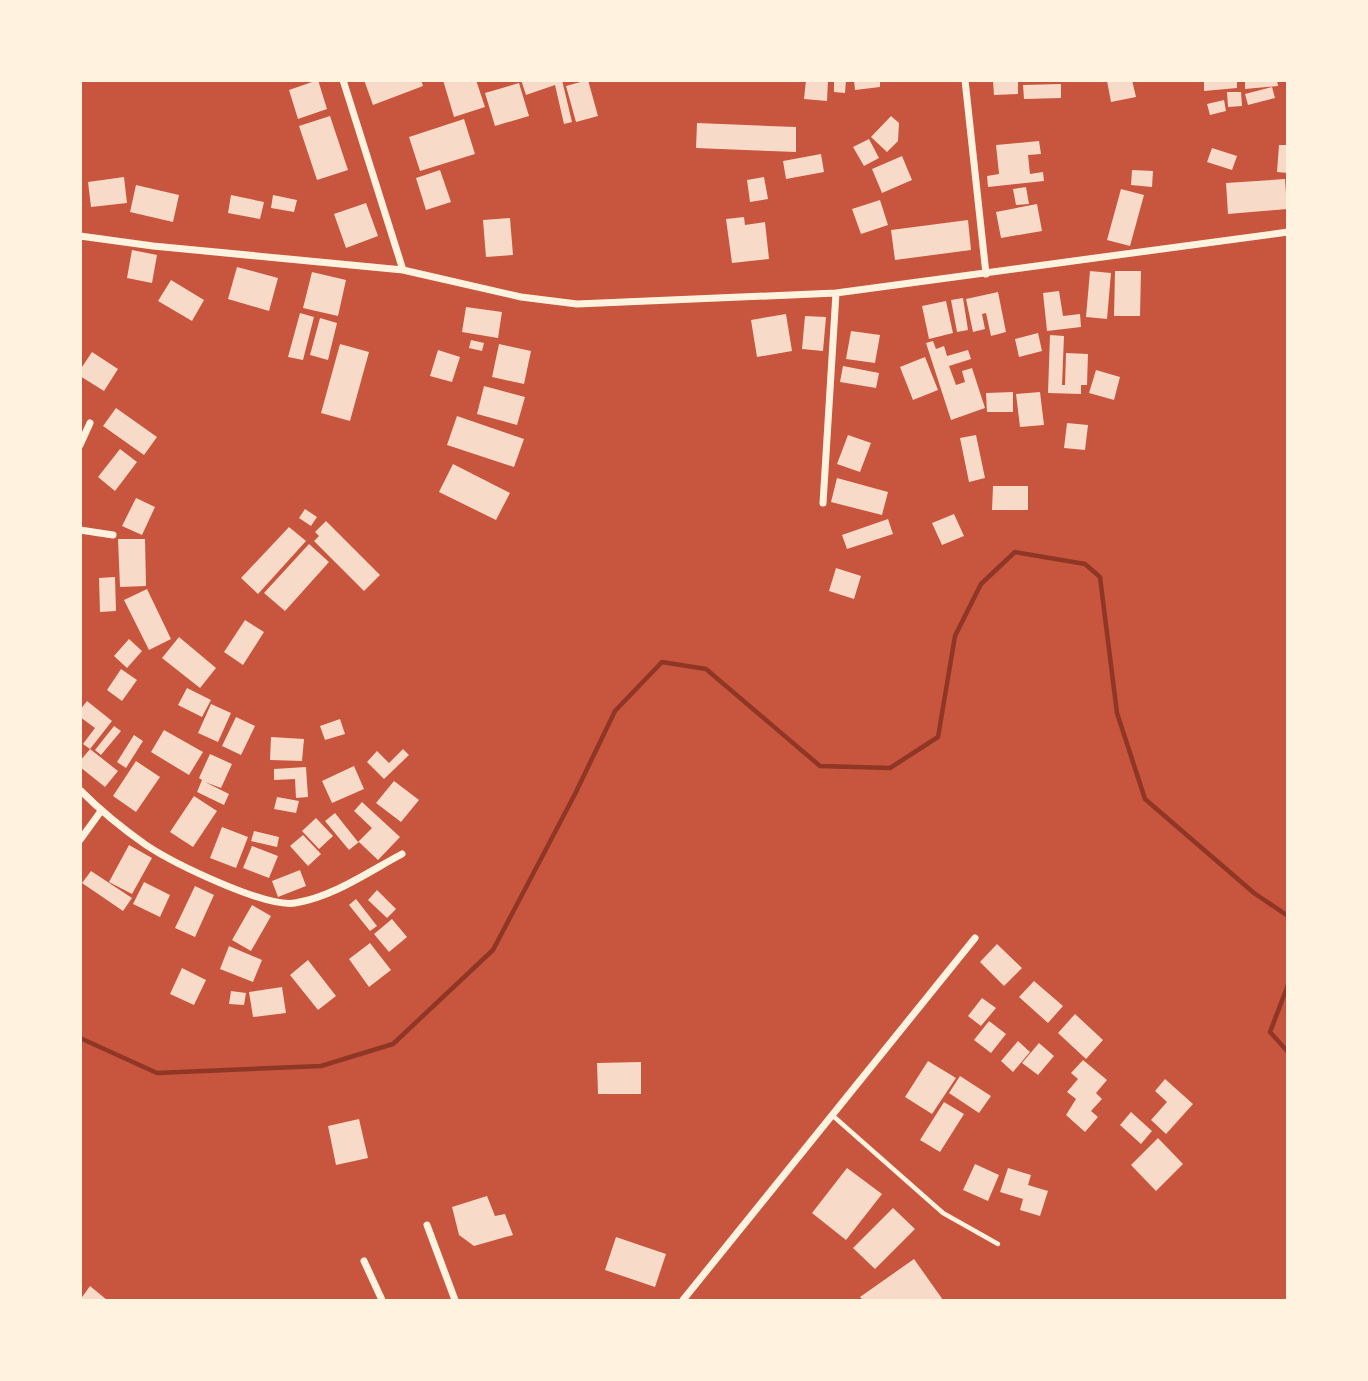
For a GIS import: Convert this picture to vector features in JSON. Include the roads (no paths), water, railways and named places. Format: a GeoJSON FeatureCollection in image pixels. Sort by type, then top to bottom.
{"type":"FeatureCollection","features":[{"type":"Feature","properties":{"kind":"street"},"geometry":{"type":"LineString","coordinates":[[343,80],[403,270]]}},
{"type":"Feature","properties":{"kind":"street"},"geometry":{"type":"LineString","coordinates":[[965,80],[986,274]]}},
{"type":"Feature","properties":{"kind":"street"},"geometry":{"type":"LineString","coordinates":[[80,236],[153,246],[403,270],[520,297],[577,304],[836,293],[1287,232]]}},
{"type":"Feature","properties":{"kind":"street"},"geometry":{"type":"LineString","coordinates":[[823,503],[836,293]]}},
{"type":"Feature","properties":{"kind":"street"},"geometry":{"type":"LineString","coordinates":[[80,444],[90,424]]}},
{"type":"Feature","properties":{"kind":"street"},"geometry":{"type":"LineString","coordinates":[[80,530],[113,535]]}},
{"type":"Feature","properties":{"kind":"street"},"geometry":{"type":"LineString","coordinates":[[80,790],[101,811],[148,846],[214,880],[274,903],[293,904],[330,892],[402,854]]}},
{"type":"Feature","properties":{"kind":"street"},"geometry":{"type":"LineString","coordinates":[[80,840],[101,811]]}},
{"type":"Feature","properties":{"kind":"street"},"geometry":{"type":"LineString","coordinates":[[683,1300],[975,938]]}},
{"type":"Feature","properties":{"kind":"street"},"geometry":{"type":"LineString","coordinates":[[427,1225],[455,1300]]}},
{"type":"Feature","properties":{"kind":"street"},"geometry":{"type":"LineString","coordinates":[[364,1261],[382,1300]]}},
{"type":"Feature","properties":{"kind":"lane"},"geometry":{"type":"LineString","coordinates":[[831,1115],[943,1213],[998,1244]]}},
{"type":"Feature","properties":{"kind":"waterway"},"geometry":{"type":"LineString","coordinates":[[80,1038],[157,1073],[321,1066],[393,1044],[493,950],[575,794],[615,711],[662,662],[706,669],[820,766],[890,768],[938,737],[955,636],[981,584],[1015,552],[1085,564],[1100,577],[1117,713],[1145,799],[1254,893],[1288,916]]}},
{"type":"Feature","properties":{"kind":"waterway"},"geometry":{"type":"LineString","coordinates":[[1288,985],[1270,1032],[1288,1052]]}}]}
